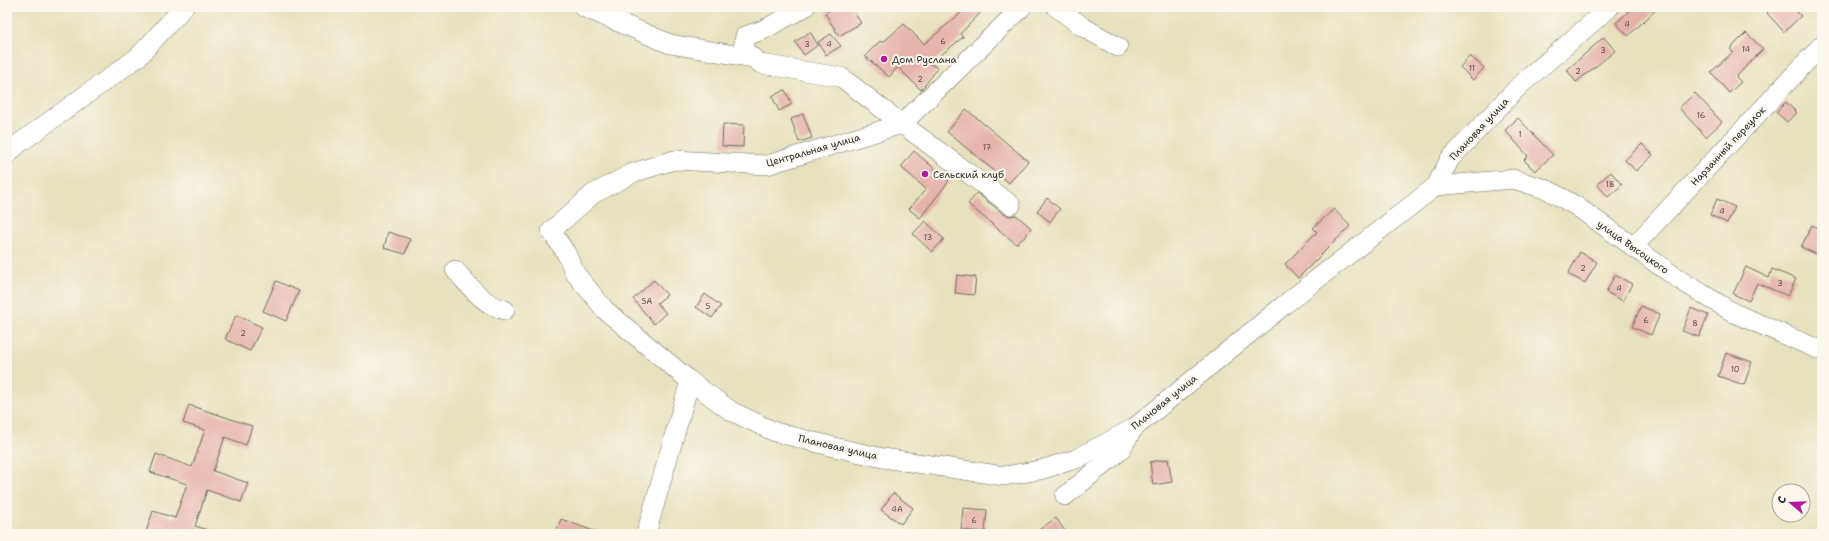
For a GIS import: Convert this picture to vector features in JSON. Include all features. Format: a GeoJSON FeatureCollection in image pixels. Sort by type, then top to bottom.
{"type":"FeatureCollection","features":[{"type":"Feature","properties":{"kind":"street"},"geometry":{"type":"LineString","coordinates":[[7,155],[17,145],[138,57],[184,7]]}},
{"type":"Feature","properties":{"kind":"street"},"geometry":{"type":"LineString","coordinates":[[583,7],[670,44],[752,58]]}},
{"type":"Feature","properties":{"kind":"street"},"geometry":{"type":"LineString","coordinates":[[805,7],[763,30],[745,36],[743,50],[761,64],[841,77],[1011,205]]}},
{"type":"Feature","properties":{"kind":"street","name":"Центральная улица"},"geometry":{"type":"LineString","coordinates":[[552,231],[593,194],[633,173],[667,162],[674,160],[767,165],[902,124],[1022,7]]}},
{"type":"Feature","properties":{"kind":"street"},"geometry":{"type":"LineString","coordinates":[[1056,7],[1083,27],[1118,47]]}},
{"type":"Feature","properties":{"kind":"street","name":"Плановая улица"},"geometry":{"type":"LineString","coordinates":[[552,231],[566,253],[575,273],[605,310],[690,381],[731,411],[775,432],[883,458],[1004,476],[1040,470],[1076,460],[1134,428],[1284,305],[1436,186],[1450,159],[1518,86],[1610,7]]}},
{"type":"Feature","properties":{"kind":"street","name":"Нарзанный переулок"},"geometry":{"type":"LineString","coordinates":[[1633,247],[1822,45]]}},
{"type":"Feature","properties":{"kind":"street","name":"улица Высоцкого"},"geometry":{"type":"LineString","coordinates":[[1436,186],[1513,179],[1548,190],[1576,206],[1680,280],[1734,313],[1822,351]]}},
{"type":"Feature","properties":{"kind":"street"},"geometry":{"type":"LineString","coordinates":[[455,270],[486,303],[505,310]]}},
{"type":"Feature","properties":{"kind":"street"},"geometry":{"type":"LineString","coordinates":[[646,534],[690,381]]}},
{"type":"Feature","properties":{"kind":"street"},"geometry":{"type":"LineString","coordinates":[[1065,496],[1120,451],[1134,428]]}},
{"type":"Feature","properties":{"kind":"building"},"geometry":{"type":"Polygon","coordinates":[[[835,7],[851,7],[861,23],[839,36],[825,13],[835,7]]]}},
{"type":"Feature","properties":{"kind":"building"},"geometry":{"type":"Polygon","coordinates":[[[968,7],[986,7],[960,34],[963,37],[930,64],[938,68],[921,90],[898,67],[889,77],[865,56],[880,41],[882,43],[904,24],[924,44],[968,7]]]}},
{"type":"Feature","properties":{"kind":"building"},"geometry":{"type":"Polygon","coordinates":[[[1633,7],[1659,7],[1628,36],[1616,23],[1633,7]]]}},
{"type":"Feature","properties":{"kind":"building"},"geometry":{"type":"Polygon","coordinates":[[[1773,7],[1792,7],[1801,16],[1784,32],[1767,13],[1773,7]]]}},
{"type":"Feature","properties":{"kind":"building"},"geometry":{"type":"Polygon","coordinates":[[[810,32],[818,45],[804,55],[795,42],[810,32]]]}},
{"type":"Feature","properties":{"kind":"building"},"geometry":{"type":"Polygon","coordinates":[[[1746,33],[1763,49],[1736,77],[1741,82],[1729,93],[1711,72],[1733,52],[1730,49],[1746,33]]]}},
{"type":"Feature","properties":{"kind":"building"},"geometry":{"type":"Polygon","coordinates":[[[831,34],[841,46],[826,55],[818,42],[831,34]]]}},
{"type":"Feature","properties":{"kind":"building"},"geometry":{"type":"Polygon","coordinates":[[[1604,37],[1615,51],[1576,82],[1567,70],[1604,37]]]}},
{"type":"Feature","properties":{"kind":"building"},"geometry":{"type":"Polygon","coordinates":[[[1470,56],[1484,68],[1473,80],[1460,67],[1470,56]]]}},
{"type":"Feature","properties":{"kind":"building"},"geometry":{"type":"Polygon","coordinates":[[[785,90],[792,104],[779,111],[772,96],[785,90]]]}},
{"type":"Feature","properties":{"kind":"building"},"geometry":{"type":"Polygon","coordinates":[[[1695,93],[1722,122],[1706,137],[1679,108],[1695,93]]]}},
{"type":"Feature","properties":{"kind":"building"},"geometry":{"type":"Polygon","coordinates":[[[1786,102],[1797,113],[1787,122],[1776,112],[1786,102]]]}},
{"type":"Feature","properties":{"kind":"building"},"geometry":{"type":"Polygon","coordinates":[[[966,109],[1028,161],[1009,183],[947,132],[966,109]]]}},
{"type":"Feature","properties":{"kind":"building"},"geometry":{"type":"Polygon","coordinates":[[[803,114],[812,138],[799,142],[791,119],[803,114]]]}},
{"type":"Feature","properties":{"kind":"building"},"geometry":{"type":"Polygon","coordinates":[[[1518,118],[1553,155],[1535,171],[1524,160],[1528,156],[1505,130],[1518,118]]]}},
{"type":"Feature","properties":{"kind":"building"},"geometry":{"type":"Polygon","coordinates":[[[723,124],[744,125],[743,147],[722,146],[723,124]]]}},
{"type":"Feature","properties":{"kind":"building"},"geometry":{"type":"Polygon","coordinates":[[[1642,144],[1653,155],[1636,171],[1625,160],[1642,144]]]}},
{"type":"Feature","properties":{"kind":"building","name":"Сельский клуб"},"geometry":{"type":"Polygon","coordinates":[[[914,151],[949,181],[920,218],[909,209],[926,189],[901,167],[914,151]]]}},
{"type":"Feature","properties":{"kind":"building"},"geometry":{"type":"Polygon","coordinates":[[[1611,172],[1622,185],[1608,197],[1597,184],[1611,172]]]}},
{"type":"Feature","properties":{"kind":"building"},"geometry":{"type":"Polygon","coordinates":[[[977,193],[1004,214],[1010,216],[1016,215],[1031,228],[1025,237],[1016,244],[968,204],[977,193]]]}},
{"type":"Feature","properties":{"kind":"building"},"geometry":{"type":"Polygon","coordinates":[[[1047,198],[1060,209],[1050,222],[1037,211],[1047,198]]]}},
{"type":"Feature","properties":{"kind":"building"},"geometry":{"type":"Polygon","coordinates":[[[1717,199],[1735,207],[1727,223],[1710,215],[1717,199]]]}},
{"type":"Feature","properties":{"kind":"building"},"geometry":{"type":"Polygon","coordinates":[[[1334,209],[1350,226],[1298,278],[1285,264],[1317,232],[1313,228],[1334,209]]]}},
{"type":"Feature","properties":{"kind":"building"},"geometry":{"type":"Polygon","coordinates":[[[925,221],[944,239],[932,252],[913,234],[925,221]]]}},
{"type":"Feature","properties":{"kind":"building"},"geometry":{"type":"Polygon","coordinates":[[[1812,225],[1822,230],[1822,248],[1818,255],[1801,247],[1812,225]]]}},
{"type":"Feature","properties":{"kind":"building"},"geometry":{"type":"Polygon","coordinates":[[[388,232],[410,239],[405,254],[384,248],[388,232]]]}},
{"type":"Feature","properties":{"kind":"building"},"geometry":{"type":"Polygon","coordinates":[[[1580,252],[1597,262],[1585,283],[1568,274],[1580,252]]]}},
{"type":"Feature","properties":{"kind":"building"},"geometry":{"type":"Polygon","coordinates":[[[1746,267],[1769,278],[1772,269],[1796,279],[1788,296],[1757,283],[1749,301],[1733,294],[1746,267]]]}},
{"type":"Feature","properties":{"kind":"building"},"geometry":{"type":"Polygon","coordinates":[[[957,275],[976,277],[974,295],[955,293],[957,275]]]}},
{"type":"Feature","properties":{"kind":"building"},"geometry":{"type":"Polygon","coordinates":[[[1615,275],[1632,284],[1623,301],[1606,292],[1615,275]]]}},
{"type":"Feature","properties":{"kind":"building"},"geometry":{"type":"Polygon","coordinates":[[[654,280],[667,295],[657,303],[666,313],[654,324],[633,299],[654,280]]]}},
{"type":"Feature","properties":{"kind":"building"},"geometry":{"type":"Polygon","coordinates":[[[276,281],[299,291],[286,321],[263,311],[276,281]]]}},
{"type":"Feature","properties":{"kind":"building"},"geometry":{"type":"Polygon","coordinates":[[[705,294],[721,306],[712,318],[696,307],[705,294]]]}},
{"type":"Feature","properties":{"kind":"building"},"geometry":{"type":"Polygon","coordinates":[[[1641,306],[1660,314],[1651,335],[1632,327],[1641,306]]]}},
{"type":"Feature","properties":{"kind":"building"},"geometry":{"type":"Polygon","coordinates":[[[1691,308],[1708,315],[1699,337],[1682,331],[1691,308]]]}},
{"type":"Feature","properties":{"kind":"building"},"geometry":{"type":"Polygon","coordinates":[[[236,315],[262,327],[250,351],[225,339],[236,315]]]}},
{"type":"Feature","properties":{"kind":"building"},"geometry":{"type":"Polygon","coordinates":[[[1726,353],[1752,362],[1744,385],[1718,376],[1726,353]]]}},
{"type":"Feature","properties":{"kind":"building"},"geometry":{"type":"Polygon","coordinates":[[[189,405],[252,426],[246,445],[225,437],[213,471],[248,483],[241,502],[207,490],[195,526],[214,532],[213,534],[152,534],[146,532],[153,511],[175,518],[187,484],[150,472],[156,454],[192,467],[205,430],[183,423],[189,405]]]}},
{"type":"Feature","properties":{"kind":"building"},"geometry":{"type":"Polygon","coordinates":[[[1168,459],[1172,482],[1153,485],[1150,462],[1168,459]]]}},
{"type":"Feature","properties":{"kind":"building"},"geometry":{"type":"Polygon","coordinates":[[[893,493],[913,508],[901,524],[881,510],[893,493]]]}},
{"type":"Feature","properties":{"kind":"building"},"geometry":{"type":"Polygon","coordinates":[[[963,508],[987,510],[985,532],[961,530],[963,508]]]}},
{"type":"Feature","properties":{"kind":"building"},"geometry":{"type":"Polygon","coordinates":[[[1056,518],[1067,534],[1033,534],[1056,518]]]}},
{"type":"Feature","properties":{"kind":"building"},"geometry":{"type":"Polygon","coordinates":[[[561,519],[599,533],[555,534],[561,519]]]}},
{"type":"Feature","properties":{"kind":"place","name":"Дом Руслана"},"geometry":{"type":"Point","coordinates":[884,59]}},
{"type":"Feature","properties":{"kind":"place","name":"Сельский клуб"},"geometry":{"type":"Point","coordinates":[925,174]}}]}
